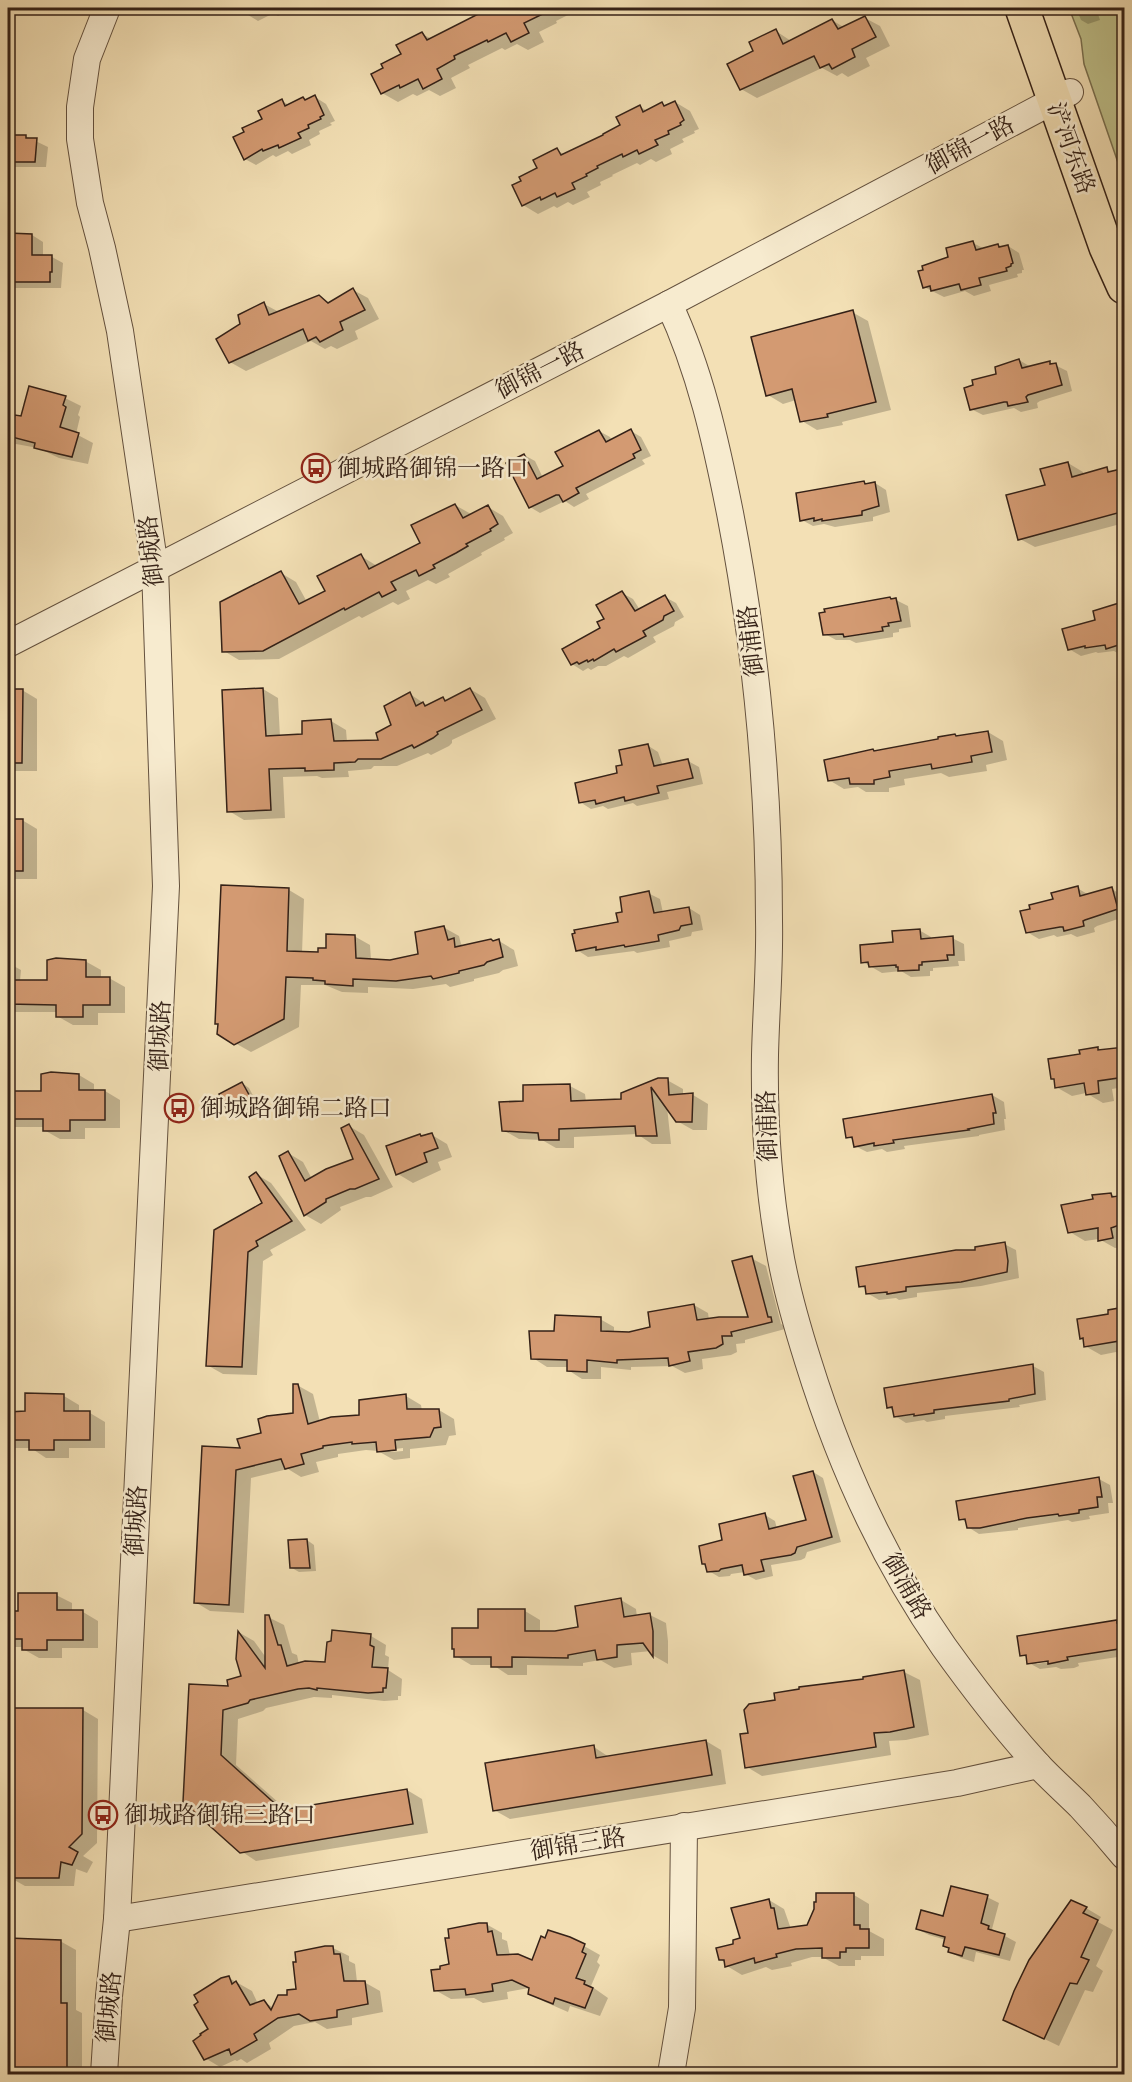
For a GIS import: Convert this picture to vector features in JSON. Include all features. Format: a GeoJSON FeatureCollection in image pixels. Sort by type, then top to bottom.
{"type":"FeatureCollection","features":[{"type":"Feature","properties":{"kind":"main road","name":"浐河东路"},"geometry":{"type":"LineString","coordinates":[[1022,8],[1062,96],[1125,247]]}},
{"type":"Feature","properties":{"kind":"main road","name":"浐河东路"},"geometry":{"type":"LineString","coordinates":[[1042,8],[1062,96],[1106,247],[1125,287]]}},
{"type":"Feature","properties":{"kind":"street","name":"御城路"},"geometry":{"type":"LineString","coordinates":[[104,2074],[117,1919],[166,886],[155,568],[120,331],[90,203],[80,139],[80,107],[87,59],[107,8]]}},
{"type":"Feature","properties":{"kind":"street","name":"御锦一路"},"geometry":{"type":"LineString","coordinates":[[8,644],[669,304],[1062,96]]}},
{"type":"Feature","properties":{"kind":"street","name":"御浦路"},"geometry":{"type":"LineString","coordinates":[[669,304],[682,331],[709,418],[744,584],[762,743],[768,834],[770,927],[765,1060],[769,1171],[780,1252],[795,1319],[824,1413],[859,1495],[880,1539],[922,1613],[945,1648],[1038,1765],[1081,1807],[1125,1856]]}},
{"type":"Feature","properties":{"kind":"street","name":"御锦三路"},"geometry":{"type":"LineString","coordinates":[[117,1919],[684,1826],[957,1784],[1038,1765]]}},
{"type":"Feature","properties":{"kind":"street"},"geometry":{"type":"LineString","coordinates":[[671,2074],[682,2008],[684,1826]]}},
{"type":"Feature","properties":{"kind":"green space"},"geometry":{"type":"Polygon","coordinates":[[[1069,8],[1124,8],[1124,180],[1084,64],[1081,39],[1069,8]]]}},
{"type":"Feature","properties":{"kind":"building"},"geometry":{"type":"Polygon","coordinates":[[[490,8],[555,8],[524,23],[529,33],[511,42],[506,33],[454,56],[455,59],[437,69],[442,79],[423,89],[418,79],[381,94],[371,74],[383,68],[381,64],[401,54],[396,45],[422,32],[427,40],[490,8]]]}},
{"type":"Feature","properties":{"kind":"building"},"geometry":{"type":"Polygon","coordinates":[[[865,16],[876,37],[852,49],[855,57],[832,69],[829,64],[820,68],[814,56],[740,90],[727,64],[753,51],[749,42],[776,29],[783,44],[832,19],[838,29],[865,16]]]}},
{"type":"Feature","properties":{"kind":"building"},"geometry":{"type":"Polygon","coordinates":[[[315,95],[324,115],[320,117],[321,119],[308,125],[309,128],[298,133],[301,138],[279,148],[278,145],[263,151],[262,149],[244,160],[233,137],[244,132],[242,128],[262,119],[258,111],[282,99],[285,106],[303,97],[305,100],[315,95]]]}},
{"type":"Feature","properties":{"kind":"building"},"geometry":{"type":"Polygon","coordinates":[[[675,101],[684,120],[680,123],[681,125],[668,131],[669,134],[655,140],[658,145],[639,154],[637,150],[623,157],[622,154],[597,166],[598,168],[586,174],[587,176],[572,183],[575,189],[557,197],[555,193],[541,200],[540,197],[522,206],[512,185],[521,181],[519,177],[537,168],[533,160],[557,148],[561,155],[603,135],[620,125],[616,117],[640,105],[643,112],[662,102],[664,106],[675,101]]]}},
{"type":"Feature","properties":{"kind":"building"},"geometry":{"type":"Polygon","coordinates":[[[10,135],[37,138],[35,162],[8,162],[10,135]]]}},
{"type":"Feature","properties":{"kind":"building"},"geometry":{"type":"Polygon","coordinates":[[[8,233],[32,234],[32,255],[52,255],[50,282],[11,282],[8,280],[8,233]]]}},
{"type":"Feature","properties":{"kind":"building"},"geometry":{"type":"Polygon","coordinates":[[[973,241],[976,250],[998,244],[999,247],[1008,245],[1013,263],[1006,268],[1007,271],[979,278],[981,285],[961,290],[959,284],[931,291],[930,286],[923,288],[918,271],[923,270],[922,266],[948,257],[946,248],[973,241]]]}},
{"type":"Feature","properties":{"kind":"building"},"geometry":{"type":"Polygon","coordinates":[[[353,288],[365,310],[340,322],[343,330],[320,342],[316,337],[308,341],[303,329],[229,363],[216,339],[240,324],[238,315],[264,302],[269,315],[319,295],[328,303],[353,288]]]}},
{"type":"Feature","properties":{"kind":"building"},"geometry":{"type":"Polygon","coordinates":[[[853,310],[876,402],[827,414],[828,417],[800,422],[792,389],[766,396],[751,337],[853,310]]]}},
{"type":"Feature","properties":{"kind":"building"},"geometry":{"type":"Polygon","coordinates":[[[1019,359],[1022,368],[1050,361],[1050,364],[1056,363],[1062,385],[1028,395],[1026,397],[1028,402],[1008,406],[1007,402],[1004,402],[970,410],[964,388],[973,385],[972,380],[996,374],[995,367],[1019,359]]]}},
{"type":"Feature","properties":{"kind":"building"},"geometry":{"type":"Polygon","coordinates":[[[29,386],[66,396],[63,405],[66,407],[60,427],[79,433],[72,457],[34,448],[35,443],[8,436],[8,417],[21,416],[29,386]]]}},
{"type":"Feature","properties":{"kind":"building"},"geometry":{"type":"Polygon","coordinates":[[[631,429],[641,450],[633,454],[635,458],[576,488],[579,493],[563,502],[559,495],[556,495],[529,508],[506,463],[524,454],[537,479],[563,466],[555,452],[599,430],[606,442],[631,429]]]}},
{"type":"Feature","properties":{"kind":"building"},"geometry":{"type":"Polygon","coordinates":[[[1068,462],[1072,477],[1107,467],[1108,472],[1125,468],[1125,511],[1018,540],[1006,495],[1045,485],[1040,469],[1068,462]]]}},
{"type":"Feature","properties":{"kind":"building"},"geometry":{"type":"Polygon","coordinates":[[[864,481],[865,484],[875,482],[879,506],[862,511],[862,515],[822,521],[822,519],[814,521],[814,518],[800,521],[796,493],[864,481]]]}},
{"type":"Feature","properties":{"kind":"building"},"geometry":{"type":"Polygon","coordinates":[[[455,504],[463,518],[488,505],[498,524],[490,529],[491,531],[466,544],[468,546],[433,565],[435,568],[419,576],[416,570],[391,582],[396,590],[382,597],[379,592],[263,651],[222,652],[220,602],[281,571],[299,604],[325,591],[317,576],[361,554],[369,569],[420,543],[411,525],[455,504]]]}},
{"type":"Feature","properties":{"kind":"building"},"geometry":{"type":"Polygon","coordinates":[[[622,591],[635,611],[665,595],[674,611],[643,631],[646,636],[616,652],[614,649],[594,661],[593,659],[588,662],[587,660],[571,665],[562,649],[600,628],[597,622],[604,619],[596,605],[622,591]]]}},
{"type":"Feature","properties":{"kind":"building"},"geometry":{"type":"Polygon","coordinates":[[[890,597],[891,599],[896,598],[901,621],[888,623],[889,626],[882,627],[883,631],[844,637],[843,634],[823,635],[819,613],[825,612],[824,609],[890,597]]]}},
{"type":"Feature","properties":{"kind":"building"},"geometry":{"type":"Polygon","coordinates":[[[1119,603],[1125,624],[1125,643],[1106,649],[1105,645],[1068,650],[1062,629],[1095,620],[1093,611],[1119,603]]]}},
{"type":"Feature","properties":{"kind":"building"},"geometry":{"type":"Polygon","coordinates":[[[263,688],[266,736],[302,734],[302,721],[331,719],[334,741],[378,740],[376,733],[391,725],[384,706],[410,692],[416,706],[423,702],[425,706],[443,697],[445,701],[470,688],[482,710],[437,732],[438,734],[433,738],[414,748],[412,745],[381,759],[358,759],[355,762],[334,763],[334,770],[269,769],[271,810],[227,812],[222,690],[263,688]]]}},
{"type":"Feature","properties":{"kind":"building"},"geometry":{"type":"Polygon","coordinates":[[[8,689],[23,689],[22,763],[8,763],[8,689]]]}},
{"type":"Feature","properties":{"kind":"building"},"geometry":{"type":"Polygon","coordinates":[[[988,731],[992,752],[971,756],[972,762],[932,769],[931,764],[889,771],[890,777],[874,780],[874,784],[850,784],[849,778],[828,781],[824,760],[873,749],[874,751],[938,739],[938,737],[988,731]]]}},
{"type":"Feature","properties":{"kind":"building"},"geometry":{"type":"Polygon","coordinates":[[[648,744],[654,766],[688,759],[693,778],[657,786],[659,793],[625,801],[624,797],[596,804],[595,800],[579,803],[575,783],[617,773],[616,766],[622,765],[619,750],[648,744]]]}},
{"type":"Feature","properties":{"kind":"building"},"geometry":{"type":"Polygon","coordinates":[[[8,819],[23,819],[23,871],[8,871],[8,819]]]}},
{"type":"Feature","properties":{"kind":"building"},"geometry":{"type":"Polygon","coordinates":[[[221,885],[289,888],[287,951],[318,952],[318,948],[326,948],[326,934],[355,935],[356,958],[390,960],[418,954],[415,932],[444,926],[448,940],[454,938],[455,947],[499,939],[503,957],[484,965],[459,971],[459,973],[433,979],[431,976],[396,981],[353,979],[353,986],[325,984],[325,981],[313,980],[313,978],[286,977],[284,1019],[234,1045],[217,1034],[218,1024],[215,1024],[221,885]]]}},
{"type":"Feature","properties":{"kind":"building"},"geometry":{"type":"Polygon","coordinates":[[[1078,886],[1080,896],[1112,887],[1118,909],[1083,921],[1084,926],[1064,931],[1063,927],[1060,927],[1026,933],[1020,911],[1030,909],[1029,905],[1053,899],[1051,893],[1078,886]]]}},
{"type":"Feature","properties":{"kind":"building"},"geometry":{"type":"Polygon","coordinates":[[[649,891],[654,913],[689,907],[692,924],[658,935],[659,941],[625,947],[624,945],[596,950],[596,947],[576,951],[572,934],[575,933],[574,930],[618,922],[616,913],[622,912],[620,897],[649,891]]]}},
{"type":"Feature","properties":{"kind":"building"},"geometry":{"type":"Polygon","coordinates":[[[920,929],[921,939],[953,936],[954,955],[947,955],[948,960],[922,962],[919,970],[898,971],[896,965],[869,967],[868,962],[861,963],[860,945],[893,942],[892,931],[920,929]]]}},
{"type":"Feature","properties":{"kind":"building"},"geometry":{"type":"Polygon","coordinates":[[[56,958],[86,960],[86,977],[110,977],[110,1005],[83,1005],[83,1017],[56,1017],[56,1005],[8,1004],[8,980],[47,980],[47,960],[56,958]]]}},
{"type":"Feature","properties":{"kind":"building"},"geometry":{"type":"Polygon","coordinates":[[[1098,1047],[1098,1050],[1125,1047],[1125,1077],[1098,1081],[1099,1093],[1086,1095],[1084,1083],[1055,1088],[1048,1059],[1080,1054],[1079,1050],[1098,1047]]]}},
{"type":"Feature","properties":{"kind":"building"},"geometry":{"type":"Polygon","coordinates":[[[51,1072],[79,1074],[79,1090],[105,1090],[105,1120],[70,1120],[70,1131],[43,1131],[43,1119],[8,1119],[8,1091],[41,1091],[41,1074],[51,1072]]]}},
{"type":"Feature","properties":{"kind":"building"},"geometry":{"type":"Polygon","coordinates":[[[658,1078],[668,1078],[669,1095],[693,1093],[692,1122],[676,1122],[651,1087],[657,1136],[636,1136],[635,1126],[559,1129],[559,1140],[539,1140],[538,1133],[502,1131],[499,1102],[523,1101],[523,1085],[570,1084],[571,1101],[621,1099],[621,1093],[658,1078]]]}},
{"type":"Feature","properties":{"kind":"building"},"geometry":{"type":"Polygon","coordinates":[[[242,1082],[253,1102],[229,1114],[219,1094],[242,1082]]]}},
{"type":"Feature","properties":{"kind":"building"},"geometry":{"type":"Polygon","coordinates":[[[992,1094],[996,1113],[993,1113],[994,1124],[969,1130],[893,1140],[894,1143],[874,1146],[874,1143],[854,1147],[852,1137],[846,1138],[843,1119],[992,1094]]]}},
{"type":"Feature","properties":{"kind":"building"},"geometry":{"type":"Polygon","coordinates":[[[349,1124],[379,1179],[326,1199],[326,1202],[304,1216],[279,1156],[288,1151],[305,1181],[326,1169],[353,1159],[341,1128],[349,1124]]]}},
{"type":"Feature","properties":{"kind":"building"},"geometry":{"type":"Polygon","coordinates":[[[432,1133],[438,1148],[424,1153],[427,1162],[396,1175],[386,1146],[420,1134],[421,1136],[432,1133]]]}},
{"type":"Feature","properties":{"kind":"building"},"geometry":{"type":"Polygon","coordinates":[[[256,1172],[292,1221],[256,1241],[258,1246],[248,1252],[242,1367],[206,1366],[214,1230],[262,1203],[249,1177],[256,1172]]]}},
{"type":"Feature","properties":{"kind":"building"},"geometry":{"type":"Polygon","coordinates":[[[1111,1193],[1112,1197],[1125,1195],[1125,1223],[1111,1228],[1113,1238],[1098,1241],[1098,1228],[1068,1233],[1061,1205],[1093,1199],[1092,1195],[1111,1193]]]}},
{"type":"Feature","properties":{"kind":"building"},"geometry":{"type":"Polygon","coordinates":[[[1005,1242],[1007,1272],[961,1282],[906,1287],[906,1291],[887,1294],[887,1292],[866,1294],[865,1286],[859,1287],[856,1267],[956,1250],[975,1250],[975,1247],[1005,1242]]]}},
{"type":"Feature","properties":{"kind":"building"},"geometry":{"type":"Polygon","coordinates":[[[752,1256],[768,1317],[771,1317],[772,1322],[731,1332],[732,1336],[722,1336],[723,1344],[716,1348],[688,1352],[690,1361],[669,1366],[668,1358],[617,1360],[617,1363],[587,1360],[587,1372],[567,1371],[567,1360],[531,1359],[529,1331],[554,1331],[555,1315],[601,1317],[601,1331],[629,1332],[650,1327],[648,1312],[694,1304],[697,1320],[748,1317],[732,1261],[752,1256]]]}},
{"type":"Feature","properties":{"kind":"building"},"geometry":{"type":"Polygon","coordinates":[[[1125,1307],[1125,1340],[1084,1347],[1083,1338],[1080,1339],[1077,1319],[1108,1314],[1108,1310],[1125,1307]]]}},
{"type":"Feature","properties":{"kind":"building"},"geometry":{"type":"Polygon","coordinates":[[[1033,1364],[1035,1394],[1009,1399],[1009,1401],[934,1410],[934,1413],[914,1416],[914,1414],[894,1417],[892,1407],[887,1408],[884,1388],[1033,1364]]]}},
{"type":"Feature","properties":{"kind":"building"},"geometry":{"type":"Polygon","coordinates":[[[293,1384],[298,1384],[308,1424],[331,1417],[359,1415],[359,1400],[406,1394],[407,1409],[439,1409],[441,1427],[434,1428],[430,1437],[395,1440],[396,1450],[377,1452],[376,1442],[352,1444],[352,1442],[323,1446],[323,1448],[301,1454],[304,1464],[285,1469],[281,1459],[236,1470],[229,1605],[194,1603],[202,1446],[240,1448],[237,1439],[261,1433],[258,1419],[293,1413],[293,1384]]]}},
{"type":"Feature","properties":{"kind":"building"},"geometry":{"type":"Polygon","coordinates":[[[25,1393],[64,1394],[64,1411],[90,1411],[90,1440],[54,1440],[54,1450],[29,1450],[29,1440],[8,1440],[8,1412],[25,1411],[25,1393]]]}},
{"type":"Feature","properties":{"kind":"building"},"geometry":{"type":"Polygon","coordinates":[[[813,1471],[832,1537],[797,1547],[795,1553],[791,1555],[761,1560],[764,1571],[744,1575],[742,1565],[707,1572],[705,1564],[702,1564],[699,1546],[722,1540],[719,1524],[765,1513],[769,1529],[806,1520],[793,1476],[813,1471]]]}},
{"type":"Feature","properties":{"kind":"building"},"geometry":{"type":"Polygon","coordinates":[[[1099,1477],[1102,1497],[1097,1497],[1098,1507],[1079,1510],[1079,1513],[1027,1518],[980,1528],[967,1528],[965,1519],[959,1520],[956,1501],[1099,1477]]]}},
{"type":"Feature","properties":{"kind":"building"},"geometry":{"type":"Polygon","coordinates":[[[307,1539],[310,1568],[290,1568],[288,1540],[307,1539]]]}},
{"type":"Feature","properties":{"kind":"building"},"geometry":{"type":"Polygon","coordinates":[[[18,1593],[57,1593],[57,1610],[83,1610],[83,1640],[47,1640],[47,1650],[22,1650],[22,1639],[8,1639],[8,1611],[18,1611],[18,1593]]]}},
{"type":"Feature","properties":{"kind":"building"},"geometry":{"type":"Polygon","coordinates":[[[621,1598],[624,1617],[650,1613],[653,1657],[643,1643],[617,1645],[617,1657],[597,1660],[595,1650],[568,1655],[568,1658],[512,1657],[512,1667],[491,1667],[491,1657],[454,1657],[452,1628],[478,1628],[478,1609],[525,1609],[525,1631],[555,1631],[578,1627],[575,1606],[621,1598]]]}},
{"type":"Feature","properties":{"kind":"building"},"geometry":{"type":"Polygon","coordinates":[[[265,1615],[269,1615],[287,1666],[305,1661],[325,1662],[327,1642],[331,1641],[332,1630],[371,1634],[370,1645],[374,1647],[372,1667],[388,1668],[386,1688],[383,1688],[383,1692],[368,1693],[317,1688],[317,1690],[298,1689],[250,1700],[248,1703],[223,1710],[221,1755],[282,1810],[407,1789],[413,1824],[240,1853],[183,1802],[189,1684],[228,1686],[227,1680],[241,1676],[236,1659],[238,1631],[265,1668],[265,1615]]]}},
{"type":"Feature","properties":{"kind":"building"},"geometry":{"type":"Polygon","coordinates":[[[1117,1620],[1117,1623],[1125,1622],[1125,1648],[1067,1657],[1068,1660],[1048,1664],[1048,1661],[1027,1664],[1026,1655],[1020,1656],[1017,1636],[1117,1620]]]}},
{"type":"Feature","properties":{"kind":"building"},"geometry":{"type":"Polygon","coordinates":[[[904,1670],[914,1727],[874,1733],[876,1747],[745,1768],[740,1734],[748,1733],[744,1710],[749,1704],[775,1700],[774,1693],[799,1689],[799,1687],[863,1679],[863,1677],[904,1670]]]}},
{"type":"Feature","properties":{"kind":"building"},"geometry":{"type":"Polygon","coordinates":[[[8,1708],[83,1708],[82,1834],[69,1847],[78,1852],[72,1865],[61,1862],[59,1878],[8,1878],[8,1708]]]}},
{"type":"Feature","properties":{"kind":"building"},"geometry":{"type":"Polygon","coordinates":[[[706,1740],[712,1775],[493,1811],[485,1763],[594,1745],[596,1758],[706,1740]]]}},
{"type":"Feature","properties":{"kind":"building"},"geometry":{"type":"Polygon","coordinates":[[[951,1886],[988,1895],[981,1923],[989,1926],[988,1929],[1005,1934],[999,1955],[965,1947],[962,1956],[948,1952],[949,1948],[943,1946],[945,1937],[916,1929],[921,1910],[943,1916],[951,1886]]]}},
{"type":"Feature","properties":{"kind":"building"},"geometry":{"type":"Polygon","coordinates":[[[816,1893],[854,1893],[854,1925],[860,1925],[860,1929],[869,1929],[869,1948],[846,1948],[846,1952],[840,1952],[840,1958],[822,1958],[822,1948],[796,1949],[755,1963],[754,1958],[725,1967],[724,1960],[719,1960],[716,1948],[733,1944],[733,1940],[740,1938],[731,1908],[769,1899],[771,1908],[774,1908],[778,1929],[807,1925],[814,1909],[814,1902],[816,1902],[816,1893]]]}},
{"type":"Feature","properties":{"kind":"building"},"geometry":{"type":"Polygon","coordinates":[[[1071,1900],[1087,1907],[1083,1913],[1098,1920],[1081,1957],[1089,1960],[1077,1984],[1070,1983],[1044,2039],[1003,2020],[1029,1960],[1071,1900]]]}},
{"type":"Feature","properties":{"kind":"building"},"geometry":{"type":"Polygon","coordinates":[[[487,1923],[488,1932],[492,1931],[497,1955],[518,1954],[532,1960],[541,1936],[545,1938],[548,1930],[585,1944],[582,1952],[586,1954],[576,1978],[585,1981],[584,1984],[593,1988],[585,2008],[555,1998],[553,2004],[528,1994],[529,1988],[512,1980],[492,1984],[493,1991],[466,1995],[465,1989],[434,1991],[431,1970],[440,1969],[440,1966],[449,1964],[445,1938],[449,1938],[448,1929],[487,1923]]]}},
{"type":"Feature","properties":{"kind":"building"},"geometry":{"type":"Polygon","coordinates":[[[8,1938],[61,1940],[61,2003],[67,2003],[67,2074],[8,2074],[8,1938]]]}},
{"type":"Feature","properties":{"kind":"building"},"geometry":{"type":"Polygon","coordinates":[[[333,1946],[334,1954],[340,1954],[344,1981],[365,1981],[368,2004],[337,2010],[337,2017],[310,2021],[299,2014],[278,2018],[254,2034],[257,2040],[231,2055],[229,2049],[204,2060],[193,2041],[208,2029],[194,2005],[198,2002],[194,1995],[221,1978],[229,1976],[232,1984],[236,1981],[250,2005],[264,2000],[271,2010],[278,1995],[287,1995],[287,1990],[296,1989],[293,1962],[296,1962],[295,1952],[333,1946]]]}},
{"type":"Feature","properties":{"kind":"place","name":"御城路御锦一路口"},"geometry":{"type":"Point","coordinates":[316,468]}},
{"type":"Feature","properties":{"kind":"place","name":"御城路御锦二路口"},"geometry":{"type":"Point","coordinates":[179,1108]}},
{"type":"Feature","properties":{"kind":"place","name":"御城路御锦三路口"},"geometry":{"type":"Point","coordinates":[103,1815]}}]}
